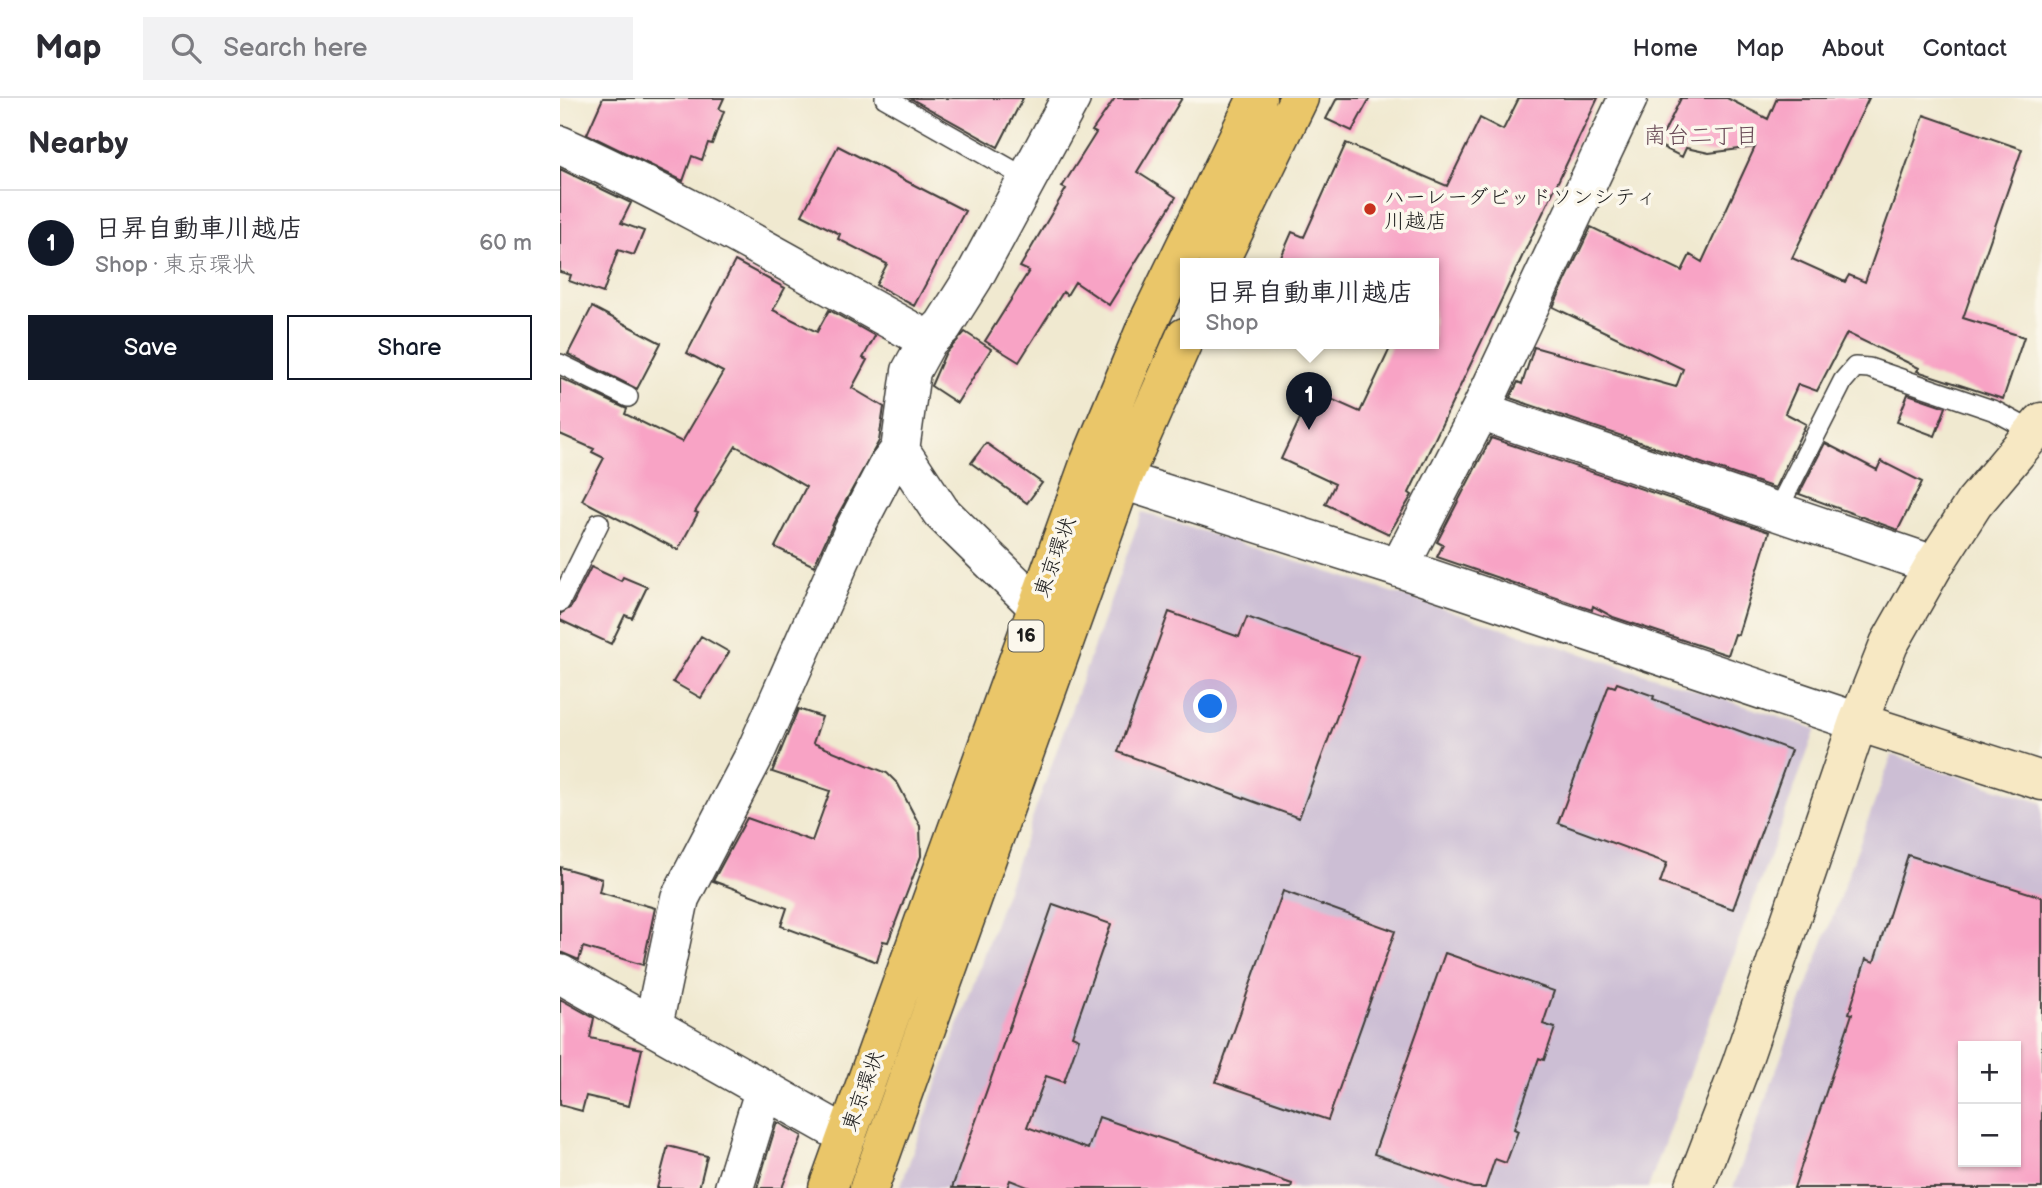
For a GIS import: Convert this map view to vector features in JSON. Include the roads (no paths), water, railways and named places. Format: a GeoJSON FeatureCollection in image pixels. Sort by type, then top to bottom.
{"type":"FeatureCollection","features":[{"type":"Feature","properties":{"kind":"highway","name":"東京環状"},"geometry":{"type":"LineString","coordinates":[[828,1188],[1090,464],[1146,326],[1257,98]]}},
{"type":"Feature","properties":{"kind":"highway"},"geometry":{"type":"LineString","coordinates":[[1221,258],[1299,98]]}},
{"type":"Feature","properties":{"kind":"highway","name":"東京環状"},"geometry":{"type":"LineString","coordinates":[[869,1188],[1122,480],[1180,348]]}},
{"type":"Feature","properties":{"kind":"street"},"geometry":{"type":"LineString","coordinates":[[653,1026],[680,898],[753,758],[853,532],[887,467],[900,450],[911,371],[928,340],[943,326],[974,277],[1071,98]]}},
{"type":"Feature","properties":{"kind":"street"},"geometry":{"type":"LineString","coordinates":[[1399,568],[1480,411],[1628,98]]}},
{"type":"Feature","properties":{"kind":"street"},"geometry":{"type":"LineString","coordinates":[[560,145],[624,174],[730,229],[928,340]]}},
{"type":"Feature","properties":{"kind":"street"},"geometry":{"type":"LineString","coordinates":[[1480,411],[1934,565]]}},
{"type":"Feature","properties":{"kind":"street"},"geometry":{"type":"LineString","coordinates":[[1694,1188],[1741,1065],[1858,722],[1889,644],[1934,565],[1974,503],[2037,426]]}},
{"type":"Feature","properties":{"kind":"street"},"geometry":{"type":"LineString","coordinates":[[900,450],[941,512],[1037,606]]}},
{"type":"Feature","properties":{"kind":"street"},"geometry":{"type":"LineString","coordinates":[[1122,480],[1399,568],[2042,781]]}},
{"type":"Feature","properties":{"kind":"street"},"geometry":{"type":"LineString","coordinates":[[560,974],[847,1136]]}},
{"type":"Feature","properties":{"kind":"street"},"geometry":{"type":"LineString","coordinates":[[734,1188],[764,1091]]}},
{"type":"Feature","properties":{"kind":"lane"},"geometry":{"type":"LineString","coordinates":[[886,98],[1026,178]]}},
{"type":"Feature","properties":{"kind":"lane"},"geometry":{"type":"LineString","coordinates":[[560,364],[628,397]]}},
{"type":"Feature","properties":{"kind":"lane"},"geometry":{"type":"LineString","coordinates":[[1777,511],[1848,372],[1855,367],[1869,368],[2037,426]]}},
{"type":"Feature","properties":{"kind":"lane"},"geometry":{"type":"LineString","coordinates":[[560,602],[599,523]]}},
{"type":"Feature","properties":{"kind":"place","name":"ハーレーダビッドソンシティ 川越店"},"geometry":{"type":"Point","coordinates":[1370,209]}},
{"type":"Feature","properties":{"kind":"place","name":"日昇自動車川越店"},"geometry":{"type":"Point","coordinates":[1309,430]}},
{"type":"Feature","properties":{"kind":"district","name":"南台二丁目"},"geometry":{"type":"Point","coordinates":[1701,136]}}]}
